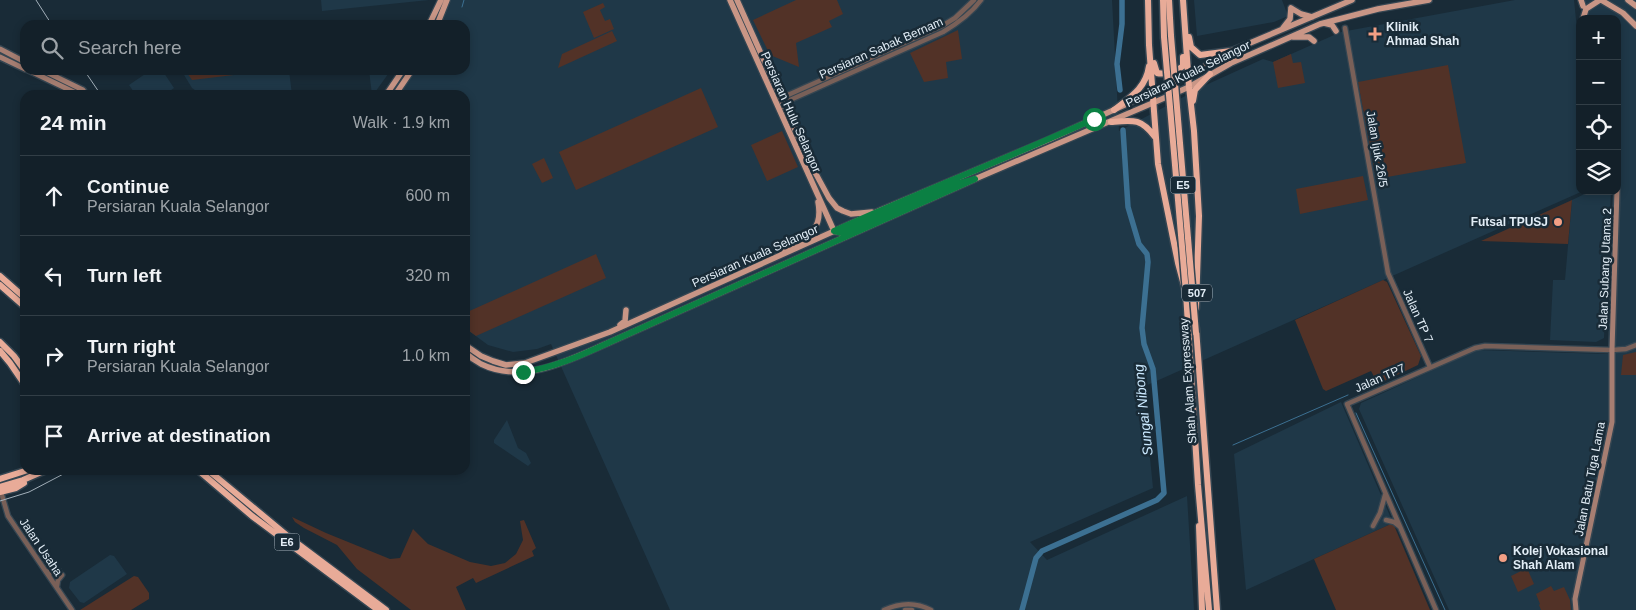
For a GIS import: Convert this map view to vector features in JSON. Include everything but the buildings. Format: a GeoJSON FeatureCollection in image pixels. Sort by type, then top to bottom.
{"type":"FeatureCollection","features":[{"type":"Feature","properties":{"kind":"highway","name":"507"},"geometry":{"type":"LineString","coordinates":[[1148,0],[1149,45],[1158,164],[1186,293]]}},
{"type":"Feature","properties":{"kind":"highway","name":"Shah Alam Expressway"},"geometry":{"type":"LineString","coordinates":[[1163,0],[1196,333],[1217,610]]}},
{"type":"Feature","properties":{"kind":"highway","name":"Shah Alam Expressway"},"geometry":{"type":"LineString","coordinates":[[1168,0],[1168,37],[1198,485],[1209,610]]}},
{"type":"Feature","properties":{"kind":"highway","name":"507"},"geometry":{"type":"LineString","coordinates":[[1183,0],[1199,216],[1196,333]]}},
{"type":"Feature","properties":{"kind":"highway"},"geometry":{"type":"LineString","coordinates":[[1149,45],[1158,73],[1162,74],[1180,68],[1184,63],[1183,29],[1185,21]]}},
{"type":"Feature","properties":{"kind":"highway"},"geometry":{"type":"LineString","coordinates":[[1185,21],[1191,47],[1195,52],[1200,55],[1207,55],[1231,51]]}},
{"type":"Feature","properties":{"kind":"highway"},"geometry":{"type":"LineString","coordinates":[[1114,110],[1144,84],[1148,75],[1150,55]]}},
{"type":"Feature","properties":{"kind":"highway"},"geometry":{"type":"LineString","coordinates":[[1194,130],[1193,95],[1198,86],[1210,74]]}},
{"type":"Feature","properties":{"kind":"highway"},"geometry":{"type":"LineString","coordinates":[[1111,122],[1130,120],[1142,123],[1156,138]]}},
{"type":"Feature","properties":{"kind":"highway"},"geometry":{"type":"LineString","coordinates":[[0,276],[20,294]]}},
{"type":"Feature","properties":{"kind":"highway"},"geometry":{"type":"LineString","coordinates":[[0,285],[20,303]]}},
{"type":"Feature","properties":{"kind":"highway"},"geometry":{"type":"LineString","coordinates":[[0,342],[20,364]]}},
{"type":"Feature","properties":{"kind":"highway"},"geometry":{"type":"LineString","coordinates":[[0,352],[20,378]]}},
{"type":"Feature","properties":{"kind":"highway"},"geometry":{"type":"LineString","coordinates":[[0,479],[20,473]]}},
{"type":"Feature","properties":{"kind":"highway"},"geometry":{"type":"LineString","coordinates":[[0,490],[16,488],[36,475]]}},
{"type":"Feature","properties":{"kind":"highway","name":"E6"},"geometry":{"type":"LineString","coordinates":[[204,475],[252,516],[378,610]]}},
{"type":"Feature","properties":{"kind":"highway","name":"E6"},"geometry":{"type":"LineString","coordinates":[[214,475],[290,538],[386,610]]}},
{"type":"Feature","properties":{"kind":"highway"},"geometry":{"type":"LineString","coordinates":[[1198,485],[1198,540],[1202,610]]}},
{"type":"Feature","properties":{"kind":"main road"},"geometry":{"type":"LineString","coordinates":[[431,20],[441,0]]}},
{"type":"Feature","properties":{"kind":"main road"},"geometry":{"type":"LineString","coordinates":[[439,20],[447,0]]}},
{"type":"Feature","properties":{"kind":"main road","name":"Persiaran Hulu Selangor"},"geometry":{"type":"LineString","coordinates":[[730,0],[834,231]]}},
{"type":"Feature","properties":{"kind":"main road","name":"Persiaran Hulu Selangor"},"geometry":{"type":"LineString","coordinates":[[738,0],[784,107],[810,163],[829,198],[837,208],[851,214],[881,210]]}},
{"type":"Feature","properties":{"kind":"main road","name":"Persiaran Kuala Selangor"},"geometry":{"type":"LineString","coordinates":[[470,348],[481,356],[506,365],[525,363],[538,360],[566,347],[610,332],[881,210],[1114,110],[1188,76],[1231,51],[1352,0]]}},
{"type":"Feature","properties":{"kind":"main road","name":"Persiaran Kuala Selangor"},"geometry":{"type":"LineString","coordinates":[[470,356],[481,364],[509,372],[523,372],[557,365],[975,179],[1111,122],[1320,24],[1378,9],[1429,0]]}},
{"type":"Feature","properties":{"kind":"main road"},"geometry":{"type":"LineString","coordinates":[[1584,15],[1586,9],[1600,0],[1608,2],[1636,26]]}},
{"type":"Feature","properties":{"kind":"main road"},"geometry":{"type":"LineString","coordinates":[[1628,0],[1636,6]]}},
{"type":"Feature","properties":{"kind":"main road"},"geometry":{"type":"LineString","coordinates":[[1583,2],[1583,15]]}},
{"type":"Feature","properties":{"kind":"main road"},"geometry":{"type":"LineString","coordinates":[[1282,30],[1290,19],[1291,8],[1300,14],[1312,17]]}},
{"type":"Feature","properties":{"kind":"main road"},"geometry":{"type":"LineString","coordinates":[[1320,24],[1328,23],[1336,31]]}},
{"type":"Feature","properties":{"kind":"main road"},"geometry":{"type":"LineString","coordinates":[[1288,38],[1309,37],[1314,41]]}},
{"type":"Feature","properties":{"kind":"main road"},"geometry":{"type":"LineString","coordinates":[[0,50],[20,60]]}},
{"type":"Feature","properties":{"kind":"main road"},"geometry":{"type":"LineString","coordinates":[[0,57],[20,66]]}},
{"type":"Feature","properties":{"kind":"main road"},"geometry":{"type":"LineString","coordinates":[[38,75],[70,90]]}},
{"type":"Feature","properties":{"kind":"main road"},"geometry":{"type":"LineString","coordinates":[[52,75],[83,90]]}},
{"type":"Feature","properties":{"kind":"main road"},"geometry":{"type":"LineString","coordinates":[[389,90],[400,75]]}},
{"type":"Feature","properties":{"kind":"main road"},"geometry":{"type":"LineString","coordinates":[[398,90],[409,75]]}},
{"type":"Feature","properties":{"kind":"main road"},"geometry":{"type":"LineString","coordinates":[[834,231],[842,233],[947,187],[975,179]]}},
{"type":"Feature","properties":{"kind":"main road"},"geometry":{"type":"LineString","coordinates":[[759,266],[810,235],[817,227],[820,218],[817,195]]}},
{"type":"Feature","properties":{"kind":"main road","name":"Jalan Subang Utama 2"},"geometry":{"type":"LineString","coordinates":[[1612,350],[1617,195]]}},
{"type":"Feature","properties":{"kind":"main road"},"geometry":{"type":"LineString","coordinates":[[566,347],[590,335],[622,324],[626,318],[626,310],[632,315],[644,317]]}},
{"type":"Feature","properties":{"kind":"main road","name":"Jalan Batu Tiga Lama"},"geometry":{"type":"LineString","coordinates":[[1576,610],[1575,599],[1612,422],[1612,350]]}},
{"type":"Feature","properties":{"kind":"street","name":"Persiaran Sabak Bernam"},"geometry":{"type":"LineString","coordinates":[[779,94],[788,95],[942,26],[955,18],[974,0]]}},
{"type":"Feature","properties":{"kind":"street","name":"Persiaran Sabak Bernam"},"geometry":{"type":"LineString","coordinates":[[784,107],[790,100],[943,32],[958,23],[981,0]]}},
{"type":"Feature","properties":{"kind":"street","name":"Jalan Ijuk 26/5"},"geometry":{"type":"LineString","coordinates":[[1345,28],[1388,273]]}},
{"type":"Feature","properties":{"kind":"street","name":"Jalan TP 7"},"geometry":{"type":"LineString","coordinates":[[1388,273],[1430,367]]}},
{"type":"Feature","properties":{"kind":"street","name":"Jalan TP7"},"geometry":{"type":"LineString","coordinates":[[1436,610],[1347,404],[1430,367],[1484,346],[1612,350],[1626,349],[1636,345]]}},
{"type":"Feature","properties":{"kind":"street","name":"Jalan Usaha"},"geometry":{"type":"LineString","coordinates":[[0,490],[8,516],[72,610]]}},
{"type":"Feature","properties":{"kind":"street"},"geometry":{"type":"LineString","coordinates":[[1373,526],[1386,494]]}},
{"type":"Feature","properties":{"kind":"street"},"geometry":{"type":"LineString","coordinates":[[1386,520],[1394,522],[1400,527]]}},
{"type":"Feature","properties":{"kind":"street"},"geometry":{"type":"LineString","coordinates":[[45,570],[51,573],[61,573],[57,583],[58,589]]}},
{"type":"Feature","properties":{"kind":"street"},"geometry":{"type":"LineString","coordinates":[[884,610],[901,604],[918,605],[931,610]]}},
{"type":"Feature","properties":{"kind":"street"},"geometry":{"type":"LineString","coordinates":[[905,610],[912,610]]}},
{"type":"Feature","properties":{"kind":"shaded area"},"geometry":{"type":"Polygon","coordinates":[[[321,0],[429,0],[322,11],[321,0]]]}},
{"type":"Feature","properties":{"kind":"shaded area"},"geometry":{"type":"Polygon","coordinates":[[[444,0],[1112,0],[1119,131],[1208,84],[1263,59],[1273,62],[1341,32],[1515,0],[1574,0],[1576,19],[1576,194],[1143,387],[1153,488],[1030,542],[1047,560],[1187,496],[1194,610],[670,610],[551,344],[537,349],[513,352],[488,345],[470,332],[470,90],[393,90],[404,75],[470,75],[470,20],[435,20],[444,0]]]}},
{"type":"Feature","properties":{"kind":"shaded area"},"geometry":{"type":"Polygon","coordinates":[[[796,0],[837,0],[843,14],[829,21],[832,27],[796,43],[799,67],[770,55],[753,20],[796,0]]]}},
{"type":"Feature","properties":{"kind":"shaded area"},"geometry":{"type":"Polygon","coordinates":[[[1194,0],[1282,0],[1288,16],[1274,22],[1197,36],[1194,0]]]}},
{"type":"Feature","properties":{"kind":"shaded area"},"geometry":{"type":"Polygon","coordinates":[[[1585,0],[1636,0],[1636,610],[1575,610],[1612,434],[1617,195],[1621,195],[1621,15],[1583,15],[1585,0]]]}},
{"type":"Feature","properties":{"kind":"shaded area"},"geometry":{"type":"Polygon","coordinates":[[[603,3],[605,7],[600,10],[605,21],[610,19],[614,29],[594,38],[583,12],[603,3]]]}},
{"type":"Feature","properties":{"kind":"shaded area"},"geometry":{"type":"Polygon","coordinates":[[[958,30],[962,59],[946,62],[948,78],[924,82],[910,53],[958,30]]]}},
{"type":"Feature","properties":{"kind":"shaded area"},"geometry":{"type":"Polygon","coordinates":[[[612,31],[617,41],[558,68],[562,54],[612,31]]]}},
{"type":"Feature","properties":{"kind":"shaded area"},"geometry":{"type":"Polygon","coordinates":[[[1291,54],[1293,63],[1301,62],[1305,83],[1278,88],[1273,62],[1291,54]]]}},
{"type":"Feature","properties":{"kind":"shaded area"},"geometry":{"type":"Polygon","coordinates":[[[1448,65],[1466,163],[1376,179],[1358,82],[1448,65]]]}},
{"type":"Feature","properties":{"kind":"shaded area"},"geometry":{"type":"Polygon","coordinates":[[[144,75],[165,75],[174,88],[171,90],[132,90],[129,85],[144,75]]]}},
{"type":"Feature","properties":{"kind":"shaded area"},"geometry":{"type":"Polygon","coordinates":[[[184,75],[290,75],[291,90],[195,90],[184,75]]]}},
{"type":"Feature","properties":{"kind":"shaded area"},"geometry":{"type":"Polygon","coordinates":[[[188,75],[234,75],[192,80],[188,75]]]}},
{"type":"Feature","properties":{"kind":"shaded area"},"geometry":{"type":"Polygon","coordinates":[[[370,75],[387,75],[377,90],[371,90],[370,75]]]}},
{"type":"Feature","properties":{"kind":"shaded area"},"geometry":{"type":"Polygon","coordinates":[[[701,88],[718,127],[576,190],[559,152],[701,88]]]}},
{"type":"Feature","properties":{"kind":"shaded area"},"geometry":{"type":"Polygon","coordinates":[[[782,131],[798,167],[767,181],[751,145],[782,131]]]}},
{"type":"Feature","properties":{"kind":"shaded area"},"geometry":{"type":"Polygon","coordinates":[[[544,158],[553,178],[542,183],[532,164],[544,158]]]}},
{"type":"Feature","properties":{"kind":"shaded area"},"geometry":{"type":"Polygon","coordinates":[[[1363,176],[1368,200],[1300,214],[1296,189],[1363,176]]]}},
{"type":"Feature","properties":{"kind":"shaded area"},"geometry":{"type":"Polygon","coordinates":[[[1583,195],[1611,195],[1604,338],[1596,342],[1550,340],[1553,280],[1565,280],[1572,200],[1583,195]]]}},
{"type":"Feature","properties":{"kind":"shaded area"},"geometry":{"type":"Polygon","coordinates":[[[1572,200],[1568,244],[1481,241],[1572,200]]]}},
{"type":"Feature","properties":{"kind":"shaded area"},"geometry":{"type":"Polygon","coordinates":[[[596,254],[606,278],[476,336],[470,332],[470,311],[596,254]]]}},
{"type":"Feature","properties":{"kind":"shaded area"},"geometry":{"type":"Polygon","coordinates":[[[1383,280],[1387,282],[1421,356],[1418,365],[1378,384],[1371,371],[1326,391],[1323,389],[1295,320],[1383,280]]]}},
{"type":"Feature","properties":{"kind":"shaded area"},"geometry":{"type":"Polygon","coordinates":[[[1477,350],[1608,354],[1608,425],[1571,600],[1572,610],[1449,610],[1359,409],[1361,403],[1477,350]]]}},
{"type":"Feature","properties":{"kind":"shaded area"},"geometry":{"type":"Polygon","coordinates":[[[1636,352],[1636,375],[1621,375],[1623,355],[1636,352]]]}},
{"type":"Feature","properties":{"kind":"shaded area"},"geometry":{"type":"Polygon","coordinates":[[[1341,402],[1393,523],[1246,590],[1234,454],[1341,402]]]}},
{"type":"Feature","properties":{"kind":"shaded area"},"geometry":{"type":"Polygon","coordinates":[[[507,420],[518,448],[526,453],[531,463],[528,466],[494,443],[507,420]]]}},
{"type":"Feature","properties":{"kind":"shaded area"},"geometry":{"type":"Polygon","coordinates":[[[292,517],[390,559],[400,558],[413,529],[428,544],[470,562],[491,566],[505,563],[516,554],[523,540],[520,521],[524,520],[536,548],[532,551],[534,556],[476,583],[473,578],[456,587],[466,610],[411,610],[357,569],[337,545],[304,528],[295,522],[292,517]]]}},
{"type":"Feature","properties":{"kind":"shaded area"},"geometry":{"type":"Polygon","coordinates":[[[1393,523],[1430,610],[1336,610],[1314,559],[1393,523]]]}},
{"type":"Feature","properties":{"kind":"shaded area"},"geometry":{"type":"Polygon","coordinates":[[[110,555],[114,556],[127,574],[84,603],[80,602],[69,588],[70,582],[110,555]]]}},
{"type":"Feature","properties":{"kind":"shaded area"},"geometry":{"type":"Polygon","coordinates":[[[1527,568],[1534,584],[1518,592],[1511,576],[1527,568]]]}},
{"type":"Feature","properties":{"kind":"shaded area"},"geometry":{"type":"Polygon","coordinates":[[[134,576],[138,577],[149,593],[149,599],[131,610],[80,610],[134,576]]]}},
{"type":"Feature","properties":{"kind":"shaded area"},"geometry":{"type":"Polygon","coordinates":[[[1551,586],[1554,591],[1564,587],[1570,600],[1571,610],[1541,610],[1536,594],[1551,586]]]}},
{"type":"Feature","properties":{"kind":"waterway"},"geometry":{"type":"LineString","coordinates":[[462,7],[464,0]]}},
{"type":"Feature","properties":{"kind":"waterway","name":"Sungai Nibong"},"geometry":{"type":"LineString","coordinates":[[1120,90],[1117,64],[1122,24],[1122,0]]}},
{"type":"Feature","properties":{"kind":"waterway","name":"Sungai Nibong"},"geometry":{"type":"LineString","coordinates":[[1022,610],[1036,558],[1042,551],[1157,500],[1164,493],[1153,369],[1144,344],[1142,328],[1148,262],[1147,254],[1139,244],[1128,207],[1123,130]]}},
{"type":"Feature","properties":{"kind":"waterway"},"geometry":{"type":"LineString","coordinates":[[1233,445],[1348,395]]}},
{"type":"Feature","properties":{"kind":"waterway"},"geometry":{"type":"LineString","coordinates":[[1356,413],[1445,610]]}},
{"type":"Feature","properties":{"kind":"tram line"},"geometry":{"type":"LineString","coordinates":[[36,0],[49,20]]}},
{"type":"Feature","properties":{"kind":"tram line"},"geometry":{"type":"LineString","coordinates":[[87,75],[98,90]]}},
{"type":"Feature","properties":{"kind":"tram line"},"geometry":{"type":"LineString","coordinates":[[0,501],[29,492],[61,475]]}},
{"type":"Feature","properties":{"kind":"place","name":"Klinik Ahmad Shah"},"geometry":{"type":"Point","coordinates":[1375,34]}},
{"type":"Feature","properties":{"kind":"place","name":"Futsal TPUSJ"},"geometry":{"type":"Point","coordinates":[1558,222]}},
{"type":"Feature","properties":{"kind":"place","name":"Kolej Vokasional Shah Alam"},"geometry":{"type":"Point","coordinates":[1503,558]}},
{"type":"Feature","properties":{"kind":"route"},"geometry":{"type":"LineString","coordinates":[[523,372],[542,369],[572,359],[975,179],[947,187],[842,233],[834,231],[1094,119]]}}]}
